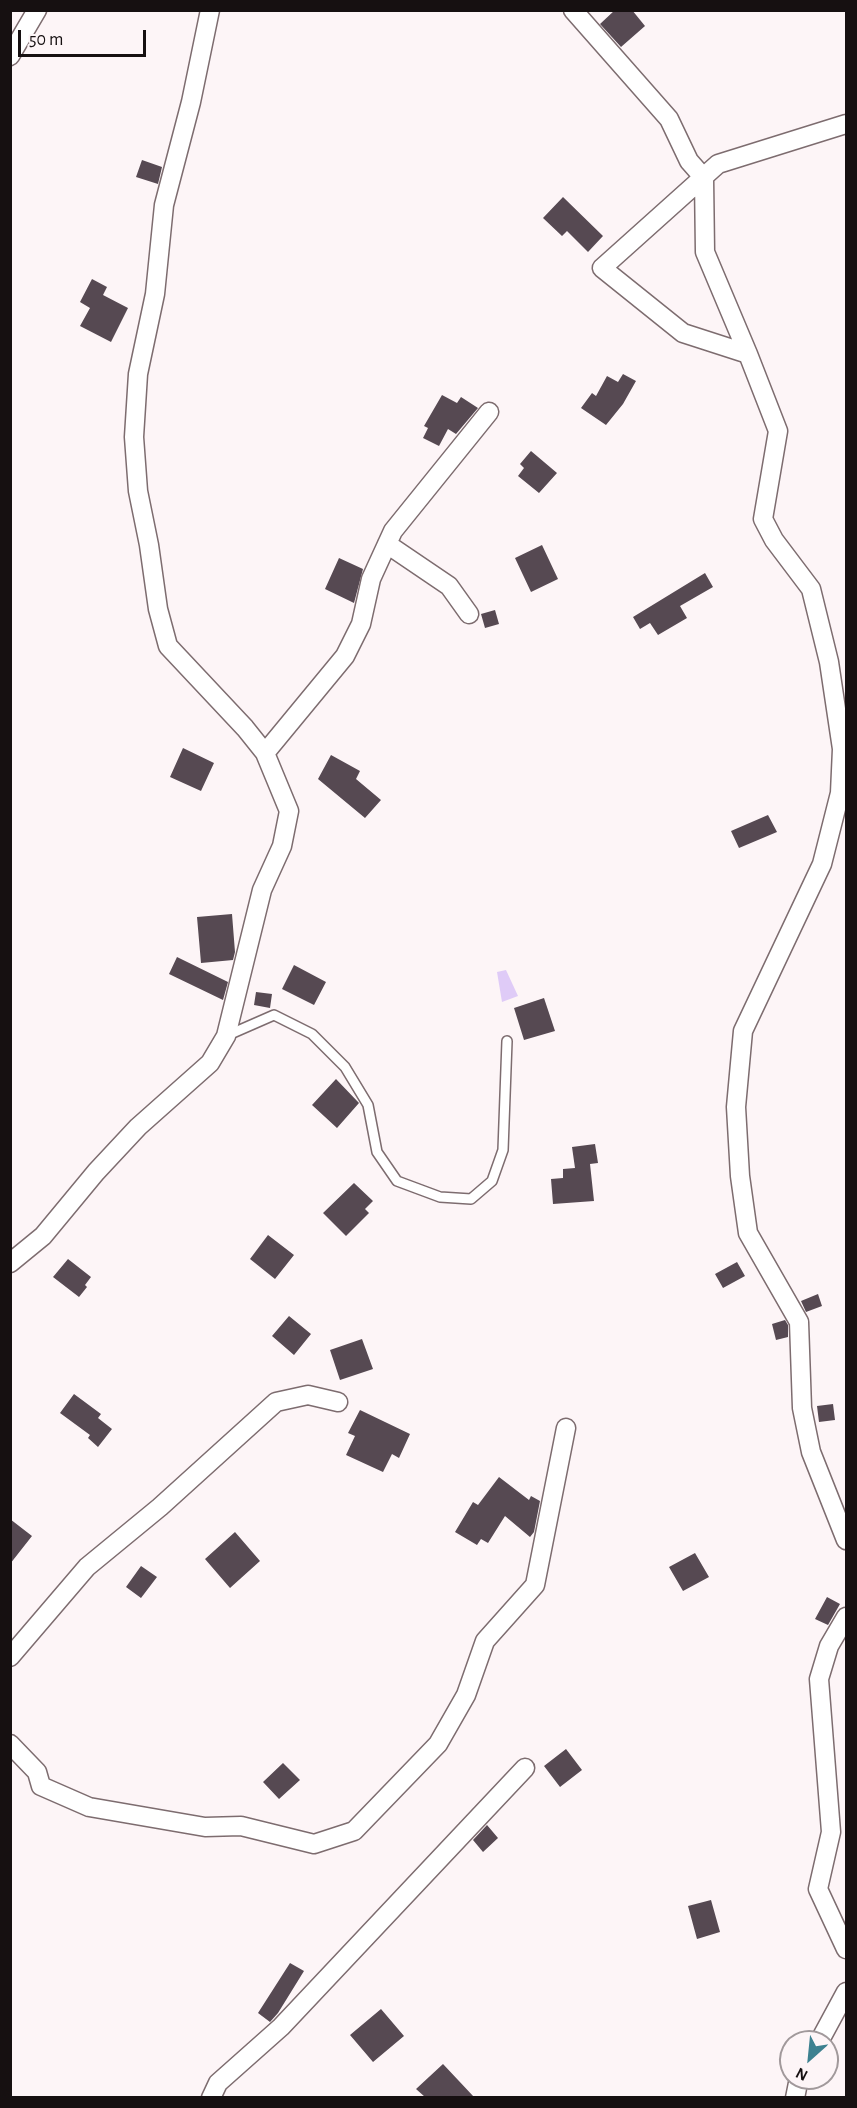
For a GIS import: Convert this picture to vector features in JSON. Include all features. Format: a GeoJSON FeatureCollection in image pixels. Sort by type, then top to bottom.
{"type":"FeatureCollection","features":[{"type":"Feature","properties":{"kind":"street"},"geometry":{"type":"LineString","coordinates":[[10,56],[37,10]]}},
{"type":"Feature","properties":{"kind":"street"},"geometry":{"type":"LineString","coordinates":[[10,1263],[43,1236],[96,1172],[138,1127],[210,1063],[226,1036],[262,890],[282,846],[289,811],[265,753],[245,728],[168,646],[159,609],[138,491],[134,437],[138,375],[154,294],[164,205],[191,102],[210,10]]}},
{"type":"Feature","properties":{"kind":"street"},"geometry":{"type":"LineString","coordinates":[[573,10],[669,119],[689,161],[704,178],[705,252],[778,431],[763,519],[774,540],[811,589],[829,662],[842,749],[840,793],[822,864],[744,1031],[736,1107],[740,1176],[748,1233],[799,1322],[802,1408],[811,1452],[846,1540]]}},
{"type":"Feature","properties":{"kind":"street"},"geometry":{"type":"LineString","coordinates":[[748,354],[683,333],[602,268],[718,164],[846,124]]}},
{"type":"Feature","properties":{"kind":"street"},"geometry":{"type":"LineString","coordinates":[[265,753],[345,656],[361,624],[371,579],[393,531],[489,412]]}},
{"type":"Feature","properties":{"kind":"street"},"geometry":{"type":"LineString","coordinates":[[387,544],[449,586],[469,614]]}},
{"type":"Feature","properties":{"kind":"street"},"geometry":{"type":"LineString","coordinates":[[10,1657],[87,1568],[160,1507],[276,1402],[308,1395],[338,1402]]}},
{"type":"Feature","properties":{"kind":"street"},"geometry":{"type":"LineString","coordinates":[[10,1744],[37,1772],[41,1786],[89,1807],[205,1827],[241,1826],[314,1844],[354,1832],[438,1744],[466,1695],[485,1641],[535,1585],[566,1428]]}},
{"type":"Feature","properties":{"kind":"street"},"geometry":{"type":"LineString","coordinates":[[846,1617],[829,1646],[819,1679],[831,1832],[818,1888],[846,1948]]}},
{"type":"Feature","properties":{"kind":"street"},"geometry":{"type":"LineString","coordinates":[[819,1679],[846,1642]]}},
{"type":"Feature","properties":{"kind":"street"},"geometry":{"type":"LineString","coordinates":[[211,2097],[218,2083],[281,2027],[525,1768]]}},
{"type":"Feature","properties":{"kind":"street"},"geometry":{"type":"LineString","coordinates":[[825,2030],[846,1992]]}},
{"type":"Feature","properties":{"kind":"lane"},"geometry":{"type":"LineString","coordinates":[[226,1036],[274,1015],[312,1034],[345,1067],[368,1105],[377,1152],[397,1180],[440,1197],[471,1199],[492,1182],[503,1150],[507,1041]]}},
{"type":"Feature","properties":{"kind":"shaded area"},"geometry":{"type":"Polygon","coordinates":[[[506,970],[518,996],[502,1002],[497,972],[506,970]]]}},
{"type":"Feature","properties":{"kind":"building"},"geometry":{"type":"Polygon","coordinates":[[[615,10],[632,10],[645,26],[621,47],[600,24],[615,10]]]}},
{"type":"Feature","properties":{"kind":"building"},"geometry":{"type":"Polygon","coordinates":[[[142,160],[162,167],[158,184],[136,177],[142,160]]]}},
{"type":"Feature","properties":{"kind":"building"},"geometry":{"type":"Polygon","coordinates":[[[563,197],[603,236],[588,252],[567,231],[562,236],[543,218],[563,197]]]}},
{"type":"Feature","properties":{"kind":"building"},"geometry":{"type":"Polygon","coordinates":[[[92,279],[107,287],[103,295],[128,308],[111,342],[80,326],[90,308],[80,302],[92,279]]]}},
{"type":"Feature","properties":{"kind":"building"},"geometry":{"type":"Polygon","coordinates":[[[623,374],[636,381],[623,404],[606,425],[581,408],[592,393],[596,396],[607,376],[618,382],[623,374]]]}},
{"type":"Feature","properties":{"kind":"building"},"geometry":{"type":"Polygon","coordinates":[[[442,395],[457,403],[461,397],[478,408],[456,434],[448,429],[439,446],[423,438],[428,428],[424,426],[442,395]]]}},
{"type":"Feature","properties":{"kind":"building"},"geometry":{"type":"Polygon","coordinates":[[[531,451],[557,473],[539,493],[518,476],[524,468],[520,464],[531,451]]]}},
{"type":"Feature","properties":{"kind":"building"},"geometry":{"type":"Polygon","coordinates":[[[542,545],[558,579],[531,592],[515,558],[542,545]]]}},
{"type":"Feature","properties":{"kind":"building"},"geometry":{"type":"Polygon","coordinates":[[[339,558],[363,569],[354,603],[325,589],[339,558]]]}},
{"type":"Feature","properties":{"kind":"building"},"geometry":{"type":"Polygon","coordinates":[[[705,573],[713,587],[680,606],[687,618],[658,635],[650,623],[640,629],[633,617],[705,573]]]}},
{"type":"Feature","properties":{"kind":"building"},"geometry":{"type":"Polygon","coordinates":[[[495,610],[499,624],[485,628],[481,614],[495,610]]]}},
{"type":"Feature","properties":{"kind":"building"},"geometry":{"type":"Polygon","coordinates":[[[183,748],[214,763],[201,791],[170,777],[183,748]]]}},
{"type":"Feature","properties":{"kind":"building"},"geometry":{"type":"Polygon","coordinates":[[[331,755],[360,771],[356,779],[381,800],[365,818],[318,779],[331,755]]]}},
{"type":"Feature","properties":{"kind":"building"},"geometry":{"type":"Polygon","coordinates":[[[768,815],[777,832],[739,848],[731,831],[768,815]]]}},
{"type":"Feature","properties":{"kind":"building"},"geometry":{"type":"Polygon","coordinates":[[[232,914],[235,952],[233,960],[201,963],[197,917],[232,914]]]}},
{"type":"Feature","properties":{"kind":"building"},"geometry":{"type":"Polygon","coordinates":[[[177,957],[228,982],[223,1000],[169,974],[177,957]]]}},
{"type":"Feature","properties":{"kind":"building"},"geometry":{"type":"Polygon","coordinates":[[[294,965],[326,982],[314,1005],[282,989],[294,965]]]}},
{"type":"Feature","properties":{"kind":"building"},"geometry":{"type":"Polygon","coordinates":[[[256,992],[272,994],[270,1008],[254,1005],[256,992]]]}},
{"type":"Feature","properties":{"kind":"building"},"geometry":{"type":"Polygon","coordinates":[[[544,998],[555,1031],[524,1040],[514,1008],[544,998]]]}},
{"type":"Feature","properties":{"kind":"building"},"geometry":{"type":"Polygon","coordinates":[[[336,1079],[359,1103],[337,1128],[312,1105],[336,1079]]]}},
{"type":"Feature","properties":{"kind":"building"},"geometry":{"type":"Polygon","coordinates":[[[595,1144],[598,1163],[590,1164],[594,1201],[553,1204],[551,1179],[563,1178],[563,1169],[575,1168],[572,1147],[595,1144]]]}},
{"type":"Feature","properties":{"kind":"building"},"geometry":{"type":"Polygon","coordinates":[[[354,1183],[373,1201],[365,1209],[369,1213],[346,1236],[323,1213],[354,1183]]]}},
{"type":"Feature","properties":{"kind":"building"},"geometry":{"type":"Polygon","coordinates":[[[268,1235],[294,1255],[275,1279],[250,1259],[268,1235]]]}},
{"type":"Feature","properties":{"kind":"building"},"geometry":{"type":"Polygon","coordinates":[[[68,1259],[91,1277],[79,1297],[53,1277],[68,1259]]]}},
{"type":"Feature","properties":{"kind":"building"},"geometry":{"type":"Polygon","coordinates":[[[737,1262],[745,1276],[723,1288],[715,1274],[737,1262]]]}},
{"type":"Feature","properties":{"kind":"building"},"geometry":{"type":"Polygon","coordinates":[[[818,1294],[822,1306],[806,1312],[801,1301],[818,1294]]]}},
{"type":"Feature","properties":{"kind":"building"},"geometry":{"type":"Polygon","coordinates":[[[289,1316],[311,1334],[294,1355],[272,1336],[289,1316]]]}},
{"type":"Feature","properties":{"kind":"building"},"geometry":{"type":"Polygon","coordinates":[[[785,1320],[788,1325],[788,1337],[776,1340],[772,1324],[785,1320]]]}},
{"type":"Feature","properties":{"kind":"building"},"geometry":{"type":"Polygon","coordinates":[[[362,1339],[373,1369],[340,1380],[330,1350],[362,1339]]]}},
{"type":"Feature","properties":{"kind":"building"},"geometry":{"type":"Polygon","coordinates":[[[74,1394],[101,1414],[98,1418],[112,1429],[98,1447],[88,1438],[90,1435],[60,1413],[74,1394]]]}},
{"type":"Feature","properties":{"kind":"building"},"geometry":{"type":"Polygon","coordinates":[[[833,1404],[835,1420],[819,1422],[817,1406],[833,1404]]]}},
{"type":"Feature","properties":{"kind":"building"},"geometry":{"type":"Polygon","coordinates":[[[360,1410],[410,1434],[399,1458],[392,1454],[383,1472],[346,1455],[355,1436],[348,1433],[360,1410]]]}},
{"type":"Feature","properties":{"kind":"building"},"geometry":{"type":"Polygon","coordinates":[[[499,1477],[529,1500],[531,1496],[540,1501],[534,1532],[530,1537],[505,1516],[488,1543],[481,1539],[477,1545],[455,1532],[473,1502],[478,1505],[499,1477]]]}},
{"type":"Feature","properties":{"kind":"building"},"geometry":{"type":"Polygon","coordinates":[[[10,1519],[32,1536],[10,1564],[10,1519]]]}},
{"type":"Feature","properties":{"kind":"building"},"geometry":{"type":"Polygon","coordinates":[[[235,1532],[260,1561],[230,1588],[205,1559],[235,1532]]]}},
{"type":"Feature","properties":{"kind":"building"},"geometry":{"type":"Polygon","coordinates":[[[695,1553],[709,1577],[683,1591],[669,1567],[695,1553]]]}},
{"type":"Feature","properties":{"kind":"building"},"geometry":{"type":"Polygon","coordinates":[[[141,1566],[157,1577],[141,1598],[126,1587],[141,1566]]]}},
{"type":"Feature","properties":{"kind":"building"},"geometry":{"type":"Polygon","coordinates":[[[827,1597],[840,1604],[828,1625],[815,1619],[827,1597]]]}},
{"type":"Feature","properties":{"kind":"building"},"geometry":{"type":"Polygon","coordinates":[[[566,1749],[582,1770],[560,1787],[544,1766],[566,1749]]]}},
{"type":"Feature","properties":{"kind":"building"},"geometry":{"type":"Polygon","coordinates":[[[283,1763],[300,1780],[279,1799],[263,1782],[283,1763]]]}},
{"type":"Feature","properties":{"kind":"building"},"geometry":{"type":"Polygon","coordinates":[[[487,1825],[498,1838],[483,1852],[473,1840],[487,1825]]]}},
{"type":"Feature","properties":{"kind":"building"},"geometry":{"type":"Polygon","coordinates":[[[711,1900],[720,1932],[697,1939],[688,1906],[711,1900]]]}},
{"type":"Feature","properties":{"kind":"building"},"geometry":{"type":"Polygon","coordinates":[[[290,1963],[304,1971],[270,2022],[258,2013],[290,1963]]]}},
{"type":"Feature","properties":{"kind":"building"},"geometry":{"type":"Polygon","coordinates":[[[381,2009],[404,2036],[373,2062],[350,2035],[381,2009]]]}},
{"type":"Feature","properties":{"kind":"building"},"geometry":{"type":"Polygon","coordinates":[[[443,2064],[474,2097],[425,2097],[416,2089],[443,2064]]]}}]}
